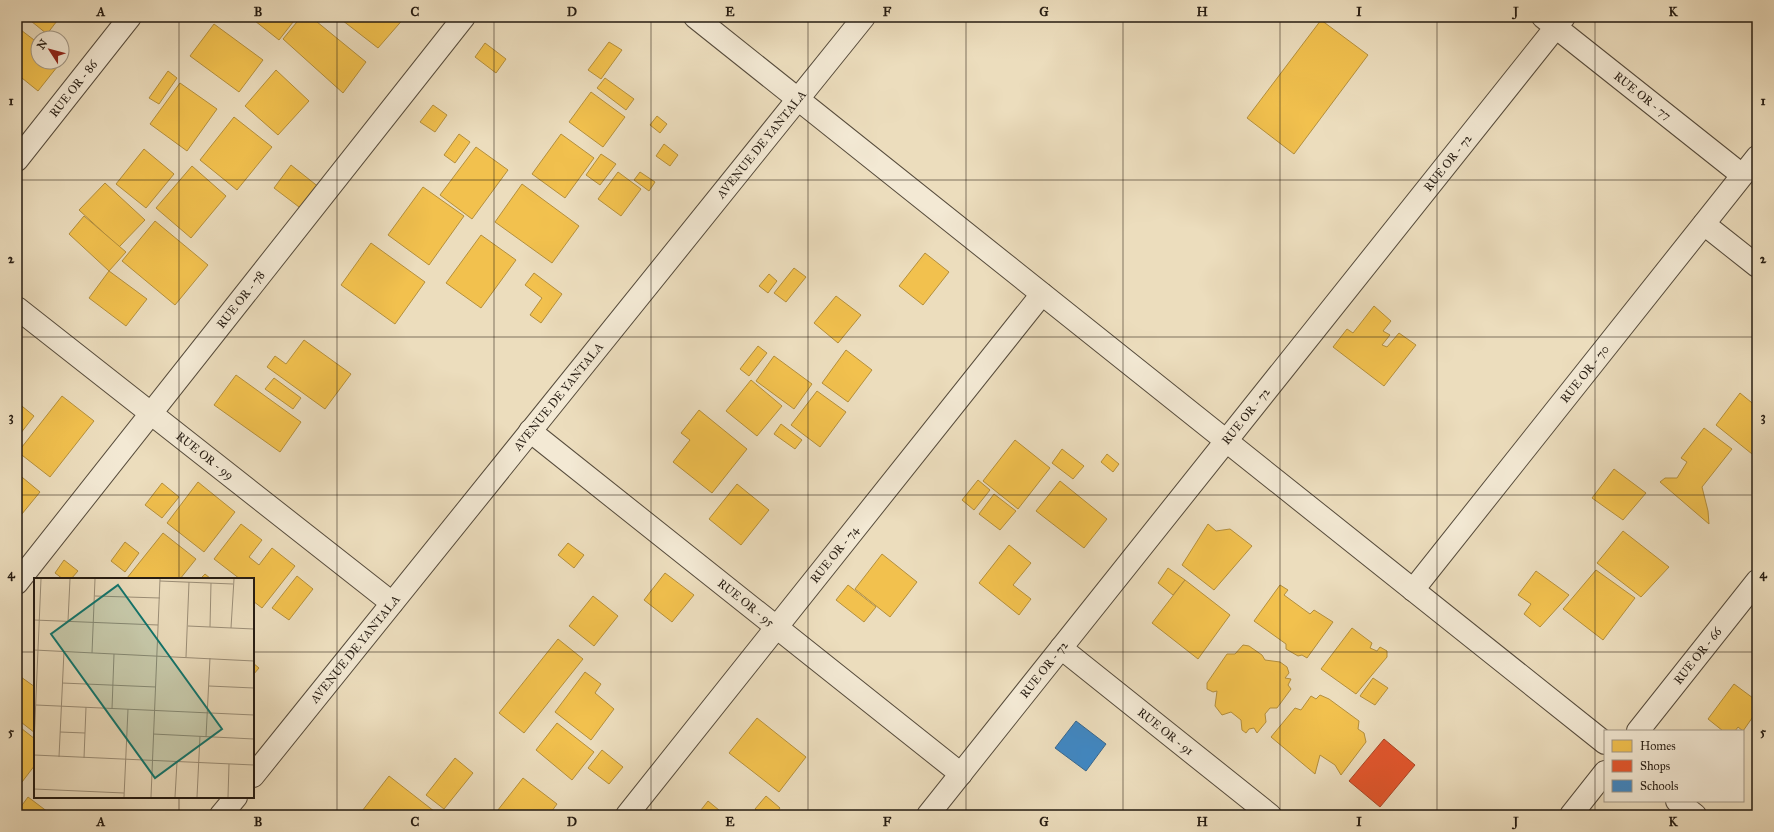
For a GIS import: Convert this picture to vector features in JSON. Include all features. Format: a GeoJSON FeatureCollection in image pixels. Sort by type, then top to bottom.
{"type":"FeatureCollection","features":[{"type":"Feature","properties":{"kind":"street","name":"RUE OR - 86"},"geometry":{"type":"LineString","coordinates":[[17,160],[130,17]]}},
{"type":"Feature","properties":{"kind":"street","name":"RUE OR - 78"},"geometry":{"type":"LineString","coordinates":[[17,583],[464,17]]}},
{"type":"Feature","properties":{"kind":"street"},"geometry":{"type":"LineString","coordinates":[[695,17],[1604,742]]}},
{"type":"Feature","properties":{"kind":"street","name":"AVENUE DE YANTALA"},"geometry":{"type":"LineString","coordinates":[[254,775],[864,17]]}},
{"type":"Feature","properties":{"kind":"street","name":"RUE OR - 77"},"geometry":{"type":"LineString","coordinates":[[1554,20],[1742,176]]}},
{"type":"Feature","properties":{"kind":"street","name":"RUE OR - 72"},"geometry":{"type":"LineString","coordinates":[[928,815],[1226,441],[1554,20]]}},
{"type":"Feature","properties":{"kind":"street","name":"RUE OR - 70"},"geometry":{"type":"LineString","coordinates":[[1412,590],[1757,157]]}},
{"type":"Feature","properties":{"kind":"street"},"geometry":{"type":"LineString","coordinates":[[1704,224],[1757,266]]}},
{"type":"Feature","properties":{"kind":"street","name":"RUE OR - 74"},"geometry":{"type":"LineString","coordinates":[[628,815],[1042,294]]}},
{"type":"Feature","properties":{"kind":"street","name":"RUE OR - 99"},"geometry":{"type":"LineString","coordinates":[[17,308],[392,603]]}},
{"type":"Feature","properties":{"kind":"street","name":"RUE OR - 95"},"geometry":{"type":"LineString","coordinates":[[530,431],[961,774]]}},
{"type":"Feature","properties":{"kind":"street","name":"RUE OR - 66"},"geometry":{"type":"LineString","coordinates":[[1639,730],[1757,581]]}},
{"type":"Feature","properties":{"kind":"street","name":"RUE OR - 91"},"geometry":{"type":"LineString","coordinates":[[1061,648],[1270,815]]}},
{"type":"Feature","properties":{"kind":"street"},"geometry":{"type":"LineString","coordinates":[[1570,815],[1604,773]]}},
{"type":"Feature","properties":{"kind":"street"},"geometry":{"type":"LineString","coordinates":[[222,815],[235,798]]}},
{"type":"Feature","properties":{"kind":"street"},"geometry":{"type":"LineString","coordinates":[[1678,802],[1695,815]]}},
{"type":"Feature","properties":{"kind":"building: Homes"},"geometry":{"type":"Polygon","coordinates":[[[26,17],[60,17],[50,30],[42,30],[26,17]]]}},
{"type":"Feature","properties":{"kind":"building: Homes"},"geometry":{"type":"Polygon","coordinates":[[[250,17],[297,17],[279,40],[250,17]]]}},
{"type":"Feature","properties":{"kind":"building: Homes"},"geometry":{"type":"Polygon","coordinates":[[[301,17],[311,17],[366,62],[343,93],[283,39],[301,17]]]}},
{"type":"Feature","properties":{"kind":"building: Homes"},"geometry":{"type":"Polygon","coordinates":[[[338,17],[405,17],[378,48],[338,17]]]}},
{"type":"Feature","properties":{"kind":"building: Homes"},"geometry":{"type":"Polygon","coordinates":[[[434,17],[443,17],[440,21],[434,17]]]}},
{"type":"Feature","properties":{"kind":"building: Homes"},"geometry":{"type":"Polygon","coordinates":[[[1321,20],[1368,55],[1294,154],[1247,118],[1321,20]]]}},
{"type":"Feature","properties":{"kind":"building: Homes"},"geometry":{"type":"Polygon","coordinates":[[[214,24],[263,60],[239,92],[190,56],[214,24]]]}},
{"type":"Feature","properties":{"kind":"building: Homes"},"geometry":{"type":"Polygon","coordinates":[[[17,27],[30,37],[30,70],[55,70],[38,91],[17,74],[17,27]]]}},
{"type":"Feature","properties":{"kind":"building: Homes"},"geometry":{"type":"Polygon","coordinates":[[[609,42],[622,50],[601,79],[588,70],[609,42]]]}},
{"type":"Feature","properties":{"kind":"building: Homes"},"geometry":{"type":"Polygon","coordinates":[[[485,43],[506,59],[496,73],[475,57],[485,43]]]}},
{"type":"Feature","properties":{"kind":"building: Homes"},"geometry":{"type":"Polygon","coordinates":[[[276,70],[309,101],[278,135],[245,106],[276,70]]]}},
{"type":"Feature","properties":{"kind":"building: Homes"},"geometry":{"type":"Polygon","coordinates":[[[168,71],[177,78],[159,104],[149,98],[168,71]]]}},
{"type":"Feature","properties":{"kind":"building: Homes"},"geometry":{"type":"Polygon","coordinates":[[[605,78],[634,99],[626,110],[597,88],[605,78]]]}},
{"type":"Feature","properties":{"kind":"building: Homes"},"geometry":{"type":"Polygon","coordinates":[[[180,83],[217,109],[187,151],[150,124],[180,83]]]}},
{"type":"Feature","properties":{"kind":"building: Homes"},"geometry":{"type":"Polygon","coordinates":[[[591,92],[625,117],[603,147],[569,122],[591,92]]]}},
{"type":"Feature","properties":{"kind":"building: Homes"},"geometry":{"type":"Polygon","coordinates":[[[433,105],[447,115],[435,132],[420,122],[433,105]]]}},
{"type":"Feature","properties":{"kind":"building: Homes"},"geometry":{"type":"Polygon","coordinates":[[[657,116],[667,124],[660,133],[650,125],[657,116]]]}},
{"type":"Feature","properties":{"kind":"building: Homes"},"geometry":{"type":"Polygon","coordinates":[[[234,117],[272,147],[237,190],[200,160],[234,117]]]}},
{"type":"Feature","properties":{"kind":"building: Homes"},"geometry":{"type":"Polygon","coordinates":[[[459,134],[470,142],[455,163],[444,155],[459,134]]]}},
{"type":"Feature","properties":{"kind":"building: Homes"},"geometry":{"type":"Polygon","coordinates":[[[561,134],[594,158],[565,198],[532,174],[561,134]]]}},
{"type":"Feature","properties":{"kind":"building: Homes"},"geometry":{"type":"Polygon","coordinates":[[[664,144],[678,155],[670,166],[656,156],[664,144]]]}},
{"type":"Feature","properties":{"kind":"building: Homes"},"geometry":{"type":"Polygon","coordinates":[[[476,147],[508,170],[472,219],[440,195],[476,147]]]}},
{"type":"Feature","properties":{"kind":"building: Homes"},"geometry":{"type":"Polygon","coordinates":[[[144,149],[174,174],[146,208],[116,184],[144,149]]]}},
{"type":"Feature","properties":{"kind":"building: Homes"},"geometry":{"type":"Polygon","coordinates":[[[601,154],[616,164],[600,185],[586,175],[601,154]]]}},
{"type":"Feature","properties":{"kind":"building: Homes"},"geometry":{"type":"Polygon","coordinates":[[[291,165],[320,188],[303,210],[274,188],[291,165]]]}},
{"type":"Feature","properties":{"kind":"building: Homes"},"geometry":{"type":"Polygon","coordinates":[[[192,166],[226,196],[191,238],[156,208],[192,166]]]}},
{"type":"Feature","properties":{"kind":"building: Homes"},"geometry":{"type":"Polygon","coordinates":[[[618,172],[641,189],[621,216],[598,199],[618,172]]]}},
{"type":"Feature","properties":{"kind":"building: Homes"},"geometry":{"type":"Polygon","coordinates":[[[640,172],[655,182],[649,191],[634,180],[640,172]]]}},
{"type":"Feature","properties":{"kind":"building: Homes"},"geometry":{"type":"Polygon","coordinates":[[[105,183],[145,220],[119,247],[79,210],[105,183]]]}},
{"type":"Feature","properties":{"kind":"building: Homes"},"geometry":{"type":"Polygon","coordinates":[[[522,184],[579,226],[552,263],[495,222],[522,184]]]}},
{"type":"Feature","properties":{"kind":"building: Homes"},"geometry":{"type":"Polygon","coordinates":[[[423,187],[464,216],[429,265],[388,235],[423,187]]]}},
{"type":"Feature","properties":{"kind":"building: Homes"},"geometry":{"type":"Polygon","coordinates":[[[84,216],[126,252],[109,271],[69,234],[84,216]]]}},
{"type":"Feature","properties":{"kind":"building: Homes"},"geometry":{"type":"Polygon","coordinates":[[[155,221],[208,265],[175,305],[122,261],[155,221]]]}},
{"type":"Feature","properties":{"kind":"building: Homes"},"geometry":{"type":"Polygon","coordinates":[[[481,235],[516,260],[481,308],[446,283],[481,235]]]}},
{"type":"Feature","properties":{"kind":"building: Homes"},"geometry":{"type":"Polygon","coordinates":[[[371,243],[425,282],[395,324],[341,285],[371,243]]]}},
{"type":"Feature","properties":{"kind":"building: Homes"},"geometry":{"type":"Polygon","coordinates":[[[925,253],[949,272],[923,305],[899,286],[925,253]]]}},
{"type":"Feature","properties":{"kind":"building: Homes"},"geometry":{"type":"Polygon","coordinates":[[[794,268],[806,277],[786,302],[774,293],[794,268]]]}},
{"type":"Feature","properties":{"kind":"building: Homes"},"geometry":{"type":"Polygon","coordinates":[[[109,271],[147,299],[126,326],[89,298],[109,271]]]}},
{"type":"Feature","properties":{"kind":"building: Homes"},"geometry":{"type":"Polygon","coordinates":[[[534,273],[562,294],[541,323],[530,315],[542,298],[525,285],[534,273]]]}},
{"type":"Feature","properties":{"kind":"building: Homes"},"geometry":{"type":"Polygon","coordinates":[[[769,274],[777,281],[768,293],[759,286],[769,274]]]}},
{"type":"Feature","properties":{"kind":"building: Homes"},"geometry":{"type":"Polygon","coordinates":[[[836,296],[861,315],[838,343],[814,323],[836,296]]]}},
{"type":"Feature","properties":{"kind":"building: Homes"},"geometry":{"type":"Polygon","coordinates":[[[1374,306],[1391,321],[1383,331],[1390,335],[1382,345],[1387,347],[1399,333],[1416,345],[1384,386],[1333,347],[1347,329],[1353,333],[1374,306]]]}},
{"type":"Feature","properties":{"kind":"building: Homes"},"geometry":{"type":"Polygon","coordinates":[[[304,340],[351,374],[325,409],[267,367],[275,356],[286,364],[304,340]]]}},
{"type":"Feature","properties":{"kind":"building: Homes"},"geometry":{"type":"Polygon","coordinates":[[[758,346],[767,353],[749,376],[740,369],[758,346]]]}},
{"type":"Feature","properties":{"kind":"building: Homes"},"geometry":{"type":"Polygon","coordinates":[[[846,350],[872,370],[848,402],[822,383],[846,350]]]}},
{"type":"Feature","properties":{"kind":"building: Homes"},"geometry":{"type":"Polygon","coordinates":[[[774,356],[812,384],[794,409],[756,381],[774,356]]]}},
{"type":"Feature","properties":{"kind":"building: Homes"},"geometry":{"type":"Polygon","coordinates":[[[236,375],[301,422],[280,452],[214,405],[236,375]]]}},
{"type":"Feature","properties":{"kind":"building: Homes"},"geometry":{"type":"Polygon","coordinates":[[[274,378],[301,398],[293,409],[265,389],[274,378]]]}},
{"type":"Feature","properties":{"kind":"building: Homes"},"geometry":{"type":"Polygon","coordinates":[[[751,380],[782,406],[757,436],[726,411],[751,380]]]}},
{"type":"Feature","properties":{"kind":"building: Homes"},"geometry":{"type":"Polygon","coordinates":[[[817,391],[846,412],[820,447],[791,425],[817,391]]]}},
{"type":"Feature","properties":{"kind":"building: Homes"},"geometry":{"type":"Polygon","coordinates":[[[1740,393],[1757,407],[1757,458],[1716,425],[1740,393]]]}},
{"type":"Feature","properties":{"kind":"building: Homes"},"geometry":{"type":"Polygon","coordinates":[[[62,396],[94,421],[50,477],[18,452],[62,396]]]}},
{"type":"Feature","properties":{"kind":"building: Homes"},"geometry":{"type":"Polygon","coordinates":[[[17,402],[34,416],[17,438],[17,402]]]}},
{"type":"Feature","properties":{"kind":"building: Homes"},"geometry":{"type":"Polygon","coordinates":[[[699,410],[747,449],[712,493],[673,462],[690,440],[681,433],[699,410]]]}},
{"type":"Feature","properties":{"kind":"building: Homes"},"geometry":{"type":"Polygon","coordinates":[[[781,424],[802,440],[795,449],[774,434],[781,424]]]}},
{"type":"Feature","properties":{"kind":"building: Homes"},"geometry":{"type":"Polygon","coordinates":[[[1704,428],[1732,449],[1702,487],[1708,511],[1709,524],[1660,482],[1665,478],[1677,478],[1687,462],[1681,458],[1704,428]]]}},
{"type":"Feature","properties":{"kind":"building: Homes"},"geometry":{"type":"Polygon","coordinates":[[[1015,440],[1050,468],[1018,509],[983,481],[1015,440]]]}},
{"type":"Feature","properties":{"kind":"building: Homes"},"geometry":{"type":"Polygon","coordinates":[[[1062,449],[1084,466],[1073,479],[1052,463],[1062,449]]]}},
{"type":"Feature","properties":{"kind":"building: Homes"},"geometry":{"type":"Polygon","coordinates":[[[1107,454],[1119,464],[1113,472],[1101,462],[1107,454]]]}},
{"type":"Feature","properties":{"kind":"building: Homes"},"geometry":{"type":"Polygon","coordinates":[[[1614,469],[1646,493],[1623,520],[1592,498],[1614,469]]]}},
{"type":"Feature","properties":{"kind":"building: Homes"},"geometry":{"type":"Polygon","coordinates":[[[17,473],[40,492],[17,520],[17,473]]]}},
{"type":"Feature","properties":{"kind":"building: Homes"},"geometry":{"type":"Polygon","coordinates":[[[978,480],[990,490],[974,510],[962,500],[978,480]]]}},
{"type":"Feature","properties":{"kind":"building: Homes"},"geometry":{"type":"Polygon","coordinates":[[[1060,481],[1107,519],[1084,548],[1036,511],[1060,481]]]}},
{"type":"Feature","properties":{"kind":"building: Homes"},"geometry":{"type":"Polygon","coordinates":[[[198,482],[235,512],[204,552],[167,523],[198,482]]]}},
{"type":"Feature","properties":{"kind":"building: Homes"},"geometry":{"type":"Polygon","coordinates":[[[162,483],[179,497],[162,518],[145,505],[162,483]]]}},
{"type":"Feature","properties":{"kind":"building: Homes"},"geometry":{"type":"Polygon","coordinates":[[[737,484],[769,510],[741,545],[709,519],[737,484]]]}},
{"type":"Feature","properties":{"kind":"building: Homes"},"geometry":{"type":"Polygon","coordinates":[[[994,494],[1016,511],[1000,530],[979,514],[994,494]]]}},
{"type":"Feature","properties":{"kind":"building: Homes"},"geometry":{"type":"Polygon","coordinates":[[[241,524],[262,540],[249,557],[259,565],[272,548],[295,566],[262,608],[254,602],[254,578],[239,578],[214,559],[241,524]]]}},
{"type":"Feature","properties":{"kind":"building: Homes"},"geometry":{"type":"Polygon","coordinates":[[[1208,524],[1216,531],[1230,529],[1252,546],[1214,590],[1182,565],[1208,524]]]}},
{"type":"Feature","properties":{"kind":"building: Homes"},"geometry":{"type":"Polygon","coordinates":[[[1623,531],[1669,567],[1641,597],[1597,563],[1623,531]]]}},
{"type":"Feature","properties":{"kind":"building: Homes"},"geometry":{"type":"Polygon","coordinates":[[[163,533],[196,559],[181,578],[127,578],[163,533]]]}},
{"type":"Feature","properties":{"kind":"building: Homes"},"geometry":{"type":"Polygon","coordinates":[[[125,542],[139,553],[125,572],[111,561],[125,542]]]}},
{"type":"Feature","properties":{"kind":"building: Homes"},"geometry":{"type":"Polygon","coordinates":[[[568,543],[584,555],[574,568],[558,555],[568,543]]]}},
{"type":"Feature","properties":{"kind":"building: Homes"},"geometry":{"type":"Polygon","coordinates":[[[1009,545],[1031,563],[1013,585],[1031,599],[1019,615],[979,583],[1009,545]]]}},
{"type":"Feature","properties":{"kind":"building: Homes"},"geometry":{"type":"Polygon","coordinates":[[[882,554],[917,582],[890,617],[855,589],[882,554]]]}},
{"type":"Feature","properties":{"kind":"building: Homes"},"geometry":{"type":"Polygon","coordinates":[[[64,560],[78,571],[72,578],[62,578],[55,573],[64,560]]]}},
{"type":"Feature","properties":{"kind":"building: Homes"},"geometry":{"type":"Polygon","coordinates":[[[1168,568],[1185,580],[1173,595],[1158,583],[1168,568]]]}},
{"type":"Feature","properties":{"kind":"building: Homes"},"geometry":{"type":"Polygon","coordinates":[[[1596,570],[1635,598],[1603,640],[1563,609],[1596,570]]]}},
{"type":"Feature","properties":{"kind":"building: Homes"},"geometry":{"type":"Polygon","coordinates":[[[1536,571],[1569,595],[1540,627],[1524,614],[1531,604],[1518,595],[1536,571]]]}},
{"type":"Feature","properties":{"kind":"building: Homes"},"geometry":{"type":"Polygon","coordinates":[[[665,573],[694,595],[672,622],[644,600],[665,573]]]}},
{"type":"Feature","properties":{"kind":"building: Homes"},"geometry":{"type":"Polygon","coordinates":[[[205,574],[210,578],[201,578],[205,574]]]}},
{"type":"Feature","properties":{"kind":"building: Homes"},"geometry":{"type":"Polygon","coordinates":[[[297,576],[313,589],[289,620],[272,608],[297,576]]]}},
{"type":"Feature","properties":{"kind":"building: Homes"},"geometry":{"type":"Polygon","coordinates":[[[1185,580],[1230,615],[1198,659],[1152,623],[1185,580]]]}},
{"type":"Feature","properties":{"kind":"building: Homes"},"geometry":{"type":"Polygon","coordinates":[[[848,585],[876,607],[864,622],[836,600],[848,585]]]}},
{"type":"Feature","properties":{"kind":"building: Homes"},"geometry":{"type":"Polygon","coordinates":[[[1280,585],[1288,590],[1284,595],[1310,614],[1314,610],[1333,622],[1307,658],[1302,655],[1298,656],[1286,649],[1286,644],[1254,621],[1280,585]]]}},
{"type":"Feature","properties":{"kind":"building: Homes"},"geometry":{"type":"Polygon","coordinates":[[[593,596],[618,616],[594,646],[569,626],[593,596]]]}},
{"type":"Feature","properties":{"kind":"building: Homes"},"geometry":{"type":"Polygon","coordinates":[[[1352,628],[1372,643],[1370,648],[1377,651],[1380,647],[1387,651],[1387,657],[1356,694],[1321,669],[1352,628]]]}},
{"type":"Feature","properties":{"kind":"building: Homes"},"geometry":{"type":"Polygon","coordinates":[[[558,639],[583,659],[524,733],[499,713],[558,639]]]}},
{"type":"Feature","properties":{"kind":"building: Homes"},"geometry":{"type":"Polygon","coordinates":[[[1243,645],[1249,646],[1262,655],[1265,660],[1280,662],[1287,667],[1289,673],[1285,678],[1291,679],[1288,685],[1291,689],[1277,708],[1270,708],[1265,714],[1266,722],[1257,733],[1254,728],[1249,729],[1246,733],[1242,730],[1241,720],[1231,712],[1222,715],[1215,706],[1217,691],[1213,692],[1207,689],[1207,683],[1227,654],[1235,654],[1243,645]]]}},
{"type":"Feature","properties":{"kind":"building: Homes"},"geometry":{"type":"Polygon","coordinates":[[[254,664],[259,668],[254,674],[254,664]]]}},
{"type":"Feature","properties":{"kind":"building: Homes"},"geometry":{"type":"Polygon","coordinates":[[[585,672],[601,684],[595,693],[614,709],[591,740],[555,712],[585,672]]]}},
{"type":"Feature","properties":{"kind":"building: Homes"},"geometry":{"type":"Polygon","coordinates":[[[21,677],[34,686],[34,732],[17,719],[17,683],[21,677]]]}},
{"type":"Feature","properties":{"kind":"building: Homes"},"geometry":{"type":"Polygon","coordinates":[[[1373,678],[1388,688],[1375,705],[1360,696],[1373,678]]]}},
{"type":"Feature","properties":{"kind":"building: Homes"},"geometry":{"type":"Polygon","coordinates":[[[1734,684],[1757,701],[1757,711],[1744,730],[1738,727],[1736,730],[1722,730],[1708,719],[1734,684]]]}},
{"type":"Feature","properties":{"kind":"building: Homes"},"geometry":{"type":"Polygon","coordinates":[[[1320,695],[1329,699],[1359,721],[1358,729],[1364,733],[1366,742],[1341,775],[1335,765],[1320,755],[1315,774],[1271,737],[1295,708],[1301,710],[1311,696],[1316,699],[1320,695]]]}},
{"type":"Feature","properties":{"kind":"building: Homes"},"geometry":{"type":"Polygon","coordinates":[[[757,718],[806,757],[779,792],[729,753],[757,718]]]}},
{"type":"Feature","properties":{"kind":"building: Homes"},"geometry":{"type":"Polygon","coordinates":[[[557,723],[594,752],[572,780],[536,750],[557,723]]]}},
{"type":"Feature","properties":{"kind":"building: Homes"},"geometry":{"type":"Polygon","coordinates":[[[17,725],[34,738],[34,766],[22,782],[17,778],[17,725]]]}},
{"type":"Feature","properties":{"kind":"building: Homes"},"geometry":{"type":"Polygon","coordinates":[[[602,750],[623,767],[609,784],[588,768],[602,750]]]}},
{"type":"Feature","properties":{"kind":"building: Homes"},"geometry":{"type":"Polygon","coordinates":[[[455,758],[473,773],[444,809],[426,795],[455,758]]]}},
{"type":"Feature","properties":{"kind":"building: Homes"},"geometry":{"type":"Polygon","coordinates":[[[389,776],[439,815],[359,815],[389,776]]]}},
{"type":"Feature","properties":{"kind":"building: Homes"},"geometry":{"type":"Polygon","coordinates":[[[523,778],[557,804],[549,815],[494,815],[523,778]]]}},
{"type":"Feature","properties":{"kind":"building: Homes"},"geometry":{"type":"Polygon","coordinates":[[[766,796],[780,808],[775,815],[763,815],[755,809],[766,796]]]}},
{"type":"Feature","properties":{"kind":"building: Homes"},"geometry":{"type":"Polygon","coordinates":[[[28,797],[52,815],[17,815],[17,812],[28,797]]]}},
{"type":"Feature","properties":{"kind":"building: Homes"},"geometry":{"type":"Polygon","coordinates":[[[708,801],[725,815],[697,815],[708,801]]]}},
{"type":"Feature","properties":{"kind":"building: Shops"},"geometry":{"type":"Polygon","coordinates":[[[1384,739],[1415,765],[1380,807],[1349,781],[1384,739]]]}},
{"type":"Feature","properties":{"kind":"building: Schools"},"geometry":{"type":"Polygon","coordinates":[[[1076,721],[1106,744],[1086,771],[1055,748],[1076,721]]]}}]}
